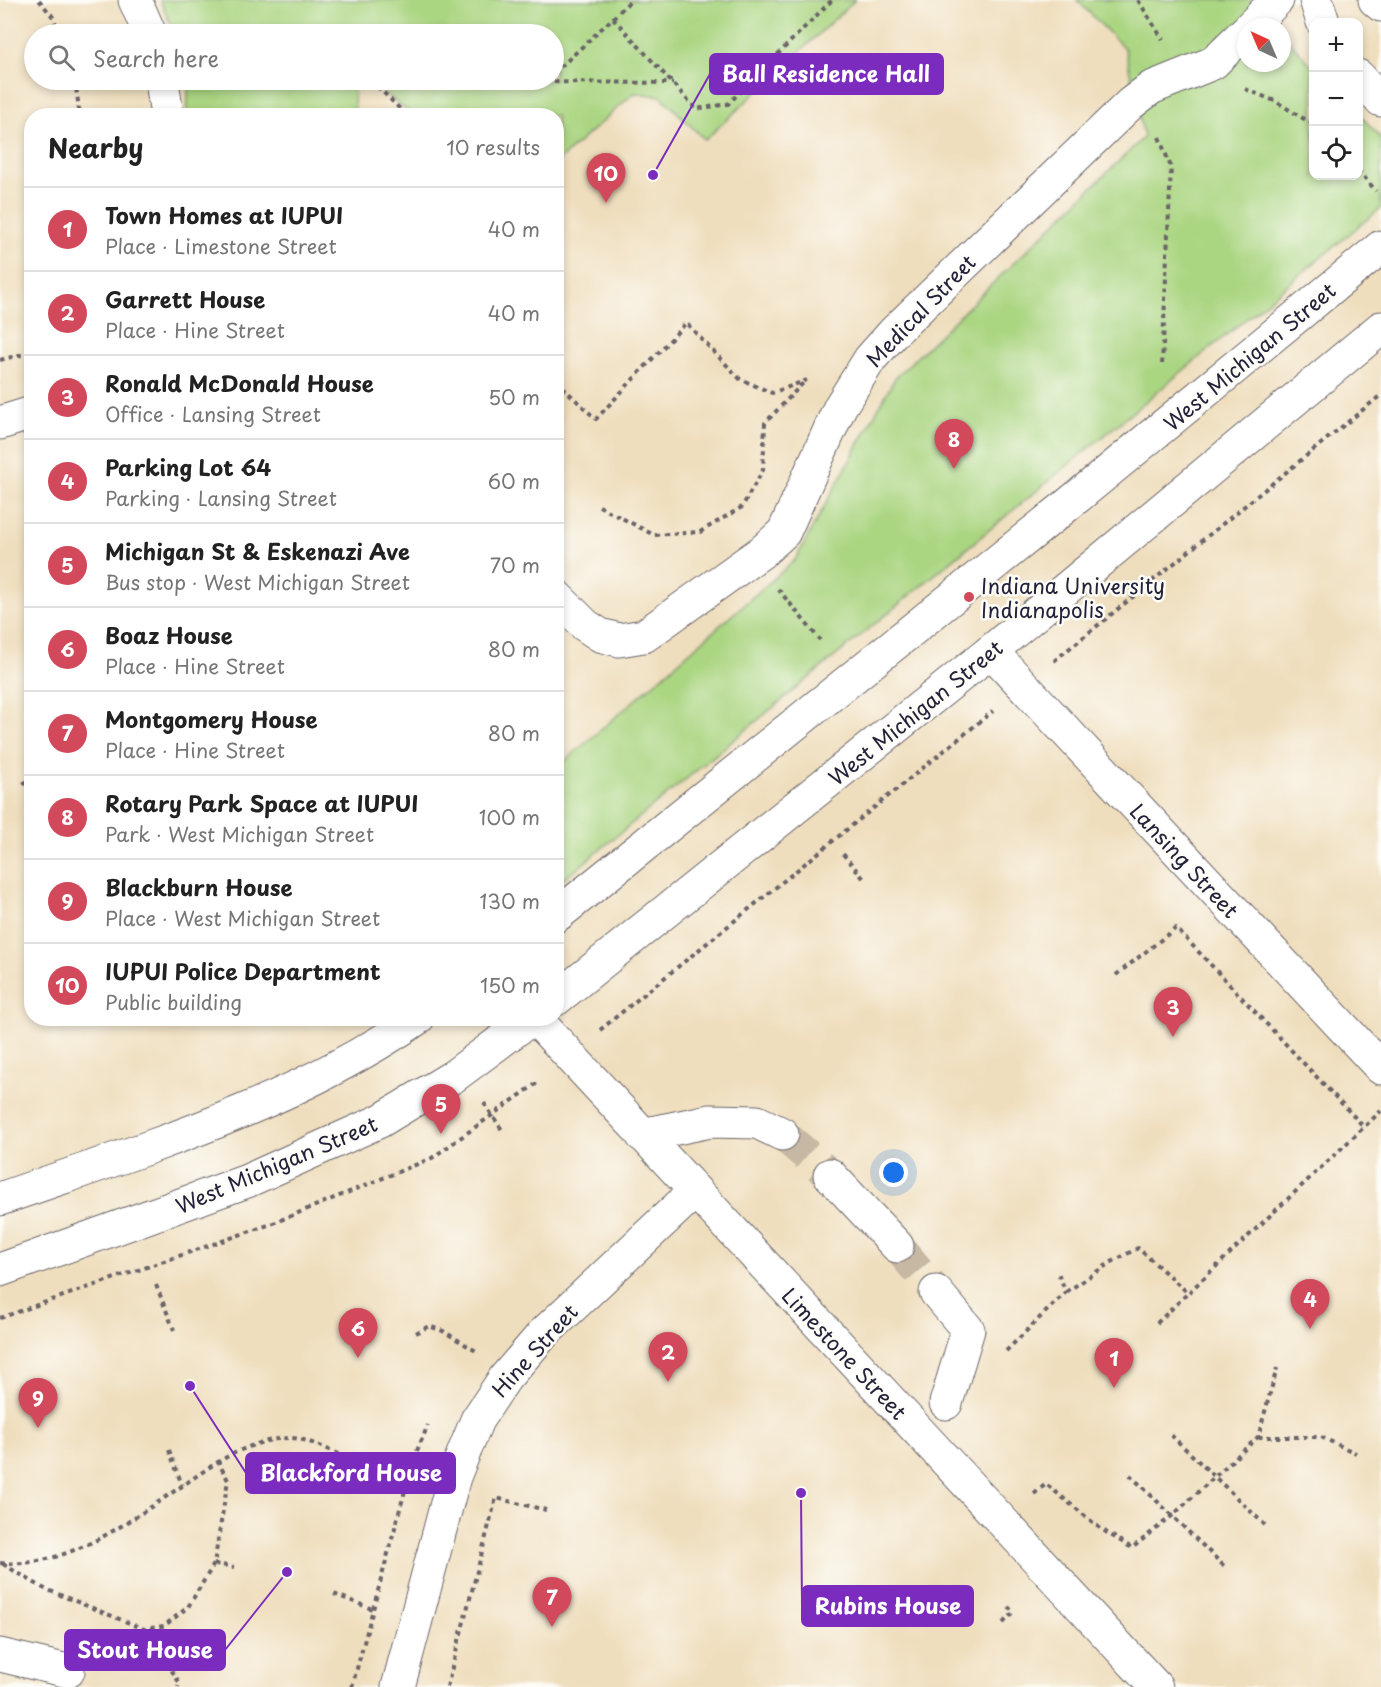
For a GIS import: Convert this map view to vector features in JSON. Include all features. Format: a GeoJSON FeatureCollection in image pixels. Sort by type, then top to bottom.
{"type":"FeatureCollection","features":[{"type":"Feature","properties":{"kind":"main road"},"geometry":{"type":"LineString","coordinates":[[135,0],[146,24]]}},
{"type":"Feature","properties":{"kind":"main road"},"geometry":{"type":"LineString","coordinates":[[1259,18],[1277,0]]}},
{"type":"Feature","properties":{"kind":"main road"},"geometry":{"type":"LineString","coordinates":[[1316,0],[1322,18]]}},
{"type":"Feature","properties":{"kind":"main road"},"geometry":{"type":"LineString","coordinates":[[1376,0],[1381,5]]}},
{"type":"Feature","properties":{"kind":"main road","name":"Medical Street"},"geometry":{"type":"LineString","coordinates":[[564,604],[585,625],[600,635],[619,640],[644,636],[752,559],[784,532],[846,396],[860,373],[895,331],[1130,104],[1151,88],[1213,63],[1237,40]]}},
{"type":"Feature","properties":{"kind":"main road"},"geometry":{"type":"LineString","coordinates":[[1363,80],[1381,100]]}},
{"type":"Feature","properties":{"kind":"main road"},"geometry":{"type":"LineString","coordinates":[[163,90],[166,108]]}},
{"type":"Feature","properties":{"kind":"main road","name":"West Michigan Street"},"geometry":{"type":"LineString","coordinates":[[564,910],[1038,529],[1381,247]]}},
{"type":"Feature","properties":{"kind":"main road","name":"West Michigan Street"},"geometry":{"type":"LineString","coordinates":[[564,993],[991,651],[1381,328]]}},
{"type":"Feature","properties":{"kind":"main road"},"geometry":{"type":"LineString","coordinates":[[0,423],[24,416]]}},
{"type":"Feature","properties":{"kind":"main road","name":"Lansing Street"},"geometry":{"type":"LineString","coordinates":[[991,651],[1381,1068]]}},
{"type":"Feature","properties":{"kind":"main road"},"geometry":{"type":"LineString","coordinates":[[0,1199],[228,1118],[336,1068],[378,1045],[406,1026]]}},
{"type":"Feature","properties":{"kind":"main road","name":"West Michigan Street"},"geometry":{"type":"LineString","coordinates":[[0,1270],[247,1181],[380,1122],[454,1076],[522,1026]]}},
{"type":"Feature","properties":{"kind":"main road","name":"Limestone Street"},"geometry":{"type":"LineString","coordinates":[[540,1026],[1156,1687]]}},
{"type":"Feature","properties":{"kind":"main road"},"geometry":{"type":"LineString","coordinates":[[642,1135],[710,1120],[757,1122],[782,1134]]}},
{"type":"Feature","properties":{"kind":"main road"},"geometry":{"type":"LineString","coordinates":[[830,1175],[897,1246]]}},
{"type":"Feature","properties":{"kind":"main road","name":"Hine Street"},"geometry":{"type":"LineString","coordinates":[[399,1687],[454,1477],[477,1420],[505,1378],[543,1334],[694,1192]]}},
{"type":"Feature","properties":{"kind":"main road"},"geometry":{"type":"LineString","coordinates":[[936,1292],[968,1330],[946,1402]]}},
{"type":"Feature","properties":{"kind":"main road"},"geometry":{"type":"LineString","coordinates":[[0,1655],[68,1671]]}},
{"type":"Feature","properties":{"kind":"path"},"geometry":{"type":"LineString","coordinates":[[39,0],[56,24]]}},
{"type":"Feature","properties":{"kind":"path"},"geometry":{"type":"LineString","coordinates":[[564,64],[631,0]]}},
{"type":"Feature","properties":{"kind":"path"},"geometry":{"type":"LineString","coordinates":[[613,18],[696,109],[728,104],[832,0]]}},
{"type":"Feature","properties":{"kind":"path"},"geometry":{"type":"LineString","coordinates":[[1138,0],[1165,43]]}},
{"type":"Feature","properties":{"kind":"path"},"geometry":{"type":"LineString","coordinates":[[564,81],[673,83]]}},
{"type":"Feature","properties":{"kind":"path"},"geometry":{"type":"LineString","coordinates":[[1241,88],[1275,101],[1309,122]]}},
{"type":"Feature","properties":{"kind":"path"},"geometry":{"type":"LineString","coordinates":[[76,90],[79,108]]}},
{"type":"Feature","properties":{"kind":"path"},"geometry":{"type":"LineString","coordinates":[[381,90],[399,108]]}},
{"type":"Feature","properties":{"kind":"path"},"geometry":{"type":"LineString","coordinates":[[1159,136],[1171,166],[1162,366]]}},
{"type":"Feature","properties":{"kind":"path"},"geometry":{"type":"LineString","coordinates":[[1363,175],[1376,191]]}},
{"type":"Feature","properties":{"kind":"path"},"geometry":{"type":"LineString","coordinates":[[564,389],[596,419],[686,323],[740,379],[772,393],[805,382]]}},
{"type":"Feature","properties":{"kind":"path"},"geometry":{"type":"LineString","coordinates":[[0,360],[24,357]]}},
{"type":"Feature","properties":{"kind":"path"},"geometry":{"type":"LineString","coordinates":[[599,506],[654,535],[700,532],[742,507],[763,470],[765,423],[813,374]]}},
{"type":"Feature","properties":{"kind":"path"},"geometry":{"type":"LineString","coordinates":[[1048,666],[1381,395]]}},
{"type":"Feature","properties":{"kind":"path"},"geometry":{"type":"LineString","coordinates":[[752,559],[820,640]]}},
{"type":"Feature","properties":{"kind":"path"},"geometry":{"type":"LineString","coordinates":[[599,1031],[993,712]]}},
{"type":"Feature","properties":{"kind":"path"},"geometry":{"type":"LineString","coordinates":[[843,854],[864,879]]}},
{"type":"Feature","properties":{"kind":"path"},"geometry":{"type":"LineString","coordinates":[[1116,975],[1176,928],[1363,1126]]}},
{"type":"Feature","properties":{"kind":"path"},"geometry":{"type":"LineString","coordinates":[[0,1318],[271,1224],[432,1158],[548,1076]]}},
{"type":"Feature","properties":{"kind":"path"},"geometry":{"type":"LineString","coordinates":[[1157,1323],[1363,1126],[1381,1112]]}},
{"type":"Feature","properties":{"kind":"path"},"geometry":{"type":"LineString","coordinates":[[493,1116],[502,1130]]}},
{"type":"Feature","properties":{"kind":"path"},"geometry":{"type":"LineString","coordinates":[[1000,1358],[1066,1292],[1110,1263],[1138,1248],[1188,1293]]}},
{"type":"Feature","properties":{"kind":"path"},"geometry":{"type":"LineString","coordinates":[[1058,1273],[1066,1292]]}},
{"type":"Feature","properties":{"kind":"path"},"geometry":{"type":"LineString","coordinates":[[156,1285],[174,1330]]}},
{"type":"Feature","properties":{"kind":"path"},"geometry":{"type":"LineString","coordinates":[[1034,1494],[1046,1484],[1101,1529],[1132,1548],[1172,1516],[1258,1437],[1277,1368]]}},
{"type":"Feature","properties":{"kind":"path"},"geometry":{"type":"LineString","coordinates":[[1171,1436],[1266,1525]]}},
{"type":"Feature","properties":{"kind":"path"},"geometry":{"type":"LineString","coordinates":[[1258,1437],[1321,1437],[1356,1453]]}},
{"type":"Feature","properties":{"kind":"path"},"geometry":{"type":"LineString","coordinates":[[1,1563],[18,1564],[63,1555],[98,1538],[218,1462],[255,1443],[293,1438],[347,1457],[409,1474],[352,1687]]}},
{"type":"Feature","properties":{"kind":"path"},"geometry":{"type":"LineString","coordinates":[[169,1450],[182,1485]]}},
{"type":"Feature","properties":{"kind":"path"},"geometry":{"type":"LineString","coordinates":[[1,1563],[43,1588],[144,1629],[164,1626],[188,1608],[214,1564],[228,1480],[218,1462]]}},
{"type":"Feature","properties":{"kind":"path"},"geometry":{"type":"LineString","coordinates":[[1130,1475],[1224,1566]]}},
{"type":"Feature","properties":{"kind":"path"},"geometry":{"type":"LineString","coordinates":[[447,1687],[496,1498],[546,1510]]}},
{"type":"Feature","properties":{"kind":"path"},"geometry":{"type":"LineString","coordinates":[[214,1564],[234,1567]]}},
{"type":"Feature","properties":{"kind":"path"},"geometry":{"type":"LineString","coordinates":[[334,1594],[373,1609]]}},
{"type":"Feature","properties":{"kind":"path"},"geometry":{"type":"LineString","coordinates":[[1003,1623],[1011,1616],[1008,1610],[1011,1607]]}},
{"type":"Feature","properties":{"kind":"path"},"geometry":{"type":"LineString","coordinates":[[141,1656],[155,1627]]}},
{"type":"Feature","properties":{"kind":"path"},"geometry":{"type":"LineString","coordinates":[[145,1647],[165,1660],[179,1682],[178,1687]]}},
{"type":"Feature","properties":{"kind":"green space"},"geometry":{"type":"Polygon","coordinates":[[[160,0],[855,0],[705,140],[661,96],[634,93],[564,156],[564,108],[403,108],[381,90],[564,90],[564,24],[171,24],[160,0]]]}},
{"type":"Feature","properties":{"kind":"green space"},"geometry":{"type":"Polygon","coordinates":[[[1077,0],[1250,0],[1267,18],[1237,18],[1237,72],[1291,72],[1291,43],[1309,63],[1309,180],[1363,180],[1363,118],[1381,138],[1381,208],[564,879],[564,762],[795,560],[895,378],[1144,137],[1125,49],[1077,0]]]}},
{"type":"Feature","properties":{"kind":"green space"},"geometry":{"type":"Polygon","coordinates":[[[188,90],[354,90],[355,108],[187,108],[188,90]]]}},
{"type":"Feature","properties":{"kind":"tunnel"},"geometry":{"type":"LineString","coordinates":[[782,1134],[830,1175]]}},
{"type":"Feature","properties":{"kind":"tunnel"},"geometry":{"type":"LineString","coordinates":[[897,1246],[936,1292]]}},
{"type":"Feature","properties":{"kind":"place","name":"Ball Residence Hall"},"geometry":{"type":"Point","coordinates":[653,175]}},
{"type":"Feature","properties":{"kind":"place","name":"IUPUI Police Department"},"geometry":{"type":"Point","coordinates":[606,203]}},
{"type":"Feature","properties":{"kind":"place","name":"Rotary Park Space at IUPUI"},"geometry":{"type":"Point","coordinates":[954,469]}},
{"type":"Feature","properties":{"kind":"place","name":"Indiana University Indianapolis"},"geometry":{"type":"Point","coordinates":[969,597]}},
{"type":"Feature","properties":{"kind":"place","name":"Ronald McDonald House"},"geometry":{"type":"Point","coordinates":[1173,1037]}},
{"type":"Feature","properties":{"kind":"place","name":"Michigan St & Eskenazi Ave"},"geometry":{"type":"Point","coordinates":[441,1134]}},
{"type":"Feature","properties":{"kind":"place","name":"Parking Lot 64"},"geometry":{"type":"Point","coordinates":[1310,1329]}},
{"type":"Feature","properties":{"kind":"place","name":"Boaz House"},"geometry":{"type":"Point","coordinates":[358,1358]}},
{"type":"Feature","properties":{"kind":"place","name":"Garrett House"},"geometry":{"type":"Point","coordinates":[668,1382]}},
{"type":"Feature","properties":{"kind":"place","name":"Blackford House"},"geometry":{"type":"Point","coordinates":[190,1386]}},
{"type":"Feature","properties":{"kind":"place","name":"Town Homes at IUPUI"},"geometry":{"type":"Point","coordinates":[1114,1388]}},
{"type":"Feature","properties":{"kind":"place","name":"Blackburn House"},"geometry":{"type":"Point","coordinates":[38,1428]}},
{"type":"Feature","properties":{"kind":"place","name":"Rubins House"},"geometry":{"type":"Point","coordinates":[801,1493]}},
{"type":"Feature","properties":{"kind":"place","name":"Stout House"},"geometry":{"type":"Point","coordinates":[287,1572]}},
{"type":"Feature","properties":{"kind":"place","name":"Montgomery House"},"geometry":{"type":"Point","coordinates":[552,1627]}}]}
